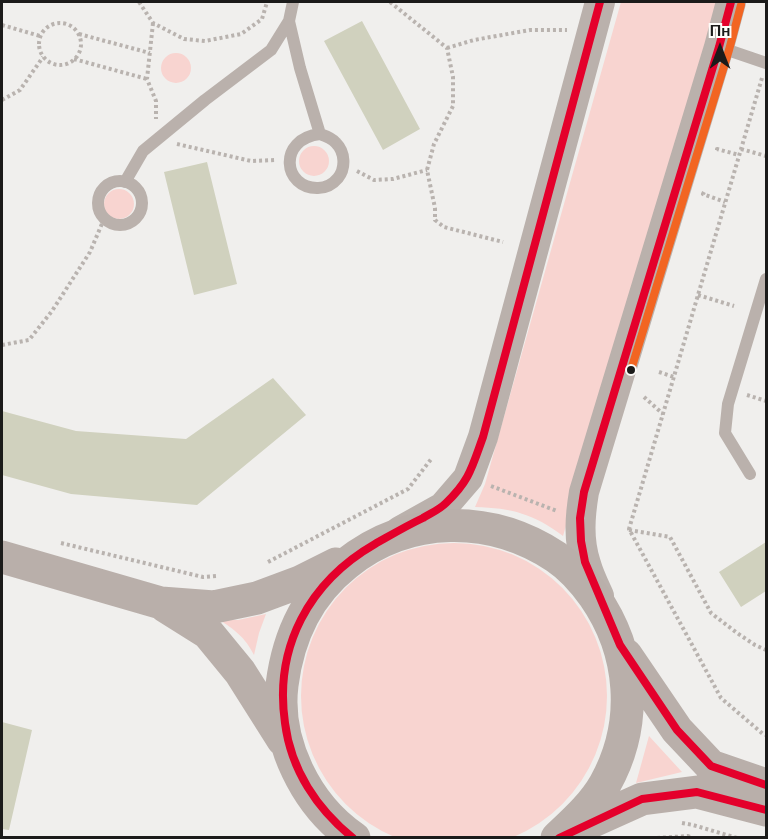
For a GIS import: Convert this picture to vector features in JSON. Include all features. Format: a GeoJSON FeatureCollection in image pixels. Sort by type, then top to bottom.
{"type":"FeatureCollection","features":[{"type":"Feature","properties":{"kind":"main road"},"geometry":{"type":"LineString","coordinates":[[2,557],[161,603],[214,607],[257,598],[300,582],[372,547],[420,528],[456,525],[492,529],[526,540],[558,558],[584,583],[605,612],[620,645],[676,730],[711,766],[766,785]]}},
{"type":"Feature","properties":{"kind":"main road"},"geometry":{"type":"LineString","coordinates":[[289,750],[283,719],[282,687],[286,656],[297,626],[312,599],[333,574],[372,547]]}},
{"type":"Feature","properties":{"kind":"main road"},"geometry":{"type":"LineString","coordinates":[[161,603],[208,633],[240,672],[289,750],[324,822],[354,837]]}},
{"type":"Feature","properties":{"kind":"main road"},"geometry":{"type":"LineString","coordinates":[[557,837],[584,814],[605,785],[620,752],[627,717],[627,681],[620,645]]}},
{"type":"Feature","properties":{"kind":"main road"},"geometry":{"type":"LineString","coordinates":[[557,837],[642,799],[653,797],[697,792],[766,810]]}},
{"type":"Feature","properties":{"kind":"street"},"geometry":{"type":"LineString","coordinates":[[372,547],[443,507],[468,478],[483,438],[600,2]]}},
{"type":"Feature","properties":{"kind":"street"},"geometry":{"type":"LineString","coordinates":[[605,612],[585,562],[581,541],[580,518],[584,492],[731,2]]}},
{"type":"Feature","properties":{"kind":"lane"},"geometry":{"type":"LineString","coordinates":[[125,182],[143,151],[271,50],[289,21],[293,2]]}},
{"type":"Feature","properties":{"kind":"lane"},"geometry":{"type":"LineString","coordinates":[[289,21],[300,68],[320,134]]}},
{"type":"Feature","properties":{"kind":"lane"},"geometry":{"type":"LineString","coordinates":[[719,47],[766,63]]}},
{"type":"Feature","properties":{"kind":"lane"},"geometry":{"type":"LineString","coordinates":[[320,134],[336,143],[342,151],[344,163],[339,177],[332,184],[324,188],[311,188],[302,185],[295,178],[290,160],[293,148],[300,140],[320,134]]}},
{"type":"Feature","properties":{"kind":"lane"},"geometry":{"type":"LineString","coordinates":[[118,181],[137,189],[142,203],[139,215],[131,223],[116,226],[104,219],[98,210],[97,203],[103,188],[118,181]]}},
{"type":"Feature","properties":{"kind":"lane"},"geometry":{"type":"LineString","coordinates":[[750,474],[725,433],[728,404],[763,301],[766,279]]}},
{"type":"Feature","properties":{"kind":"path"},"geometry":{"type":"LineString","coordinates":[[139,2],[153,23],[184,39],[205,41],[242,34],[262,19],[267,2]]}},
{"type":"Feature","properties":{"kind":"path"},"geometry":{"type":"LineString","coordinates":[[390,2],[447,48],[453,77],[453,106],[434,144],[427,170],[435,208],[435,220],[444,227],[503,242]]}},
{"type":"Feature","properties":{"kind":"path"},"geometry":{"type":"LineString","coordinates":[[63,23],[75,29],[79,34],[81,47],[69,63],[62,65],[48,62],[39,50],[40,36],[49,25],[63,23]]}},
{"type":"Feature","properties":{"kind":"path"},"geometry":{"type":"LineString","coordinates":[[2,25],[40,36]]}},
{"type":"Feature","properties":{"kind":"path"},"geometry":{"type":"LineString","coordinates":[[447,48],[474,40],[530,30],[572,30]]}},
{"type":"Feature","properties":{"kind":"path"},"geometry":{"type":"LineString","coordinates":[[79,34],[150,53]]}},
{"type":"Feature","properties":{"kind":"path"},"geometry":{"type":"LineString","coordinates":[[2,100],[20,90],[43,57]]}},
{"type":"Feature","properties":{"kind":"path"},"geometry":{"type":"LineString","coordinates":[[74,59],[147,79]]}},
{"type":"Feature","properties":{"kind":"path"},"geometry":{"type":"LineString","coordinates":[[766,63],[629,529],[721,698],[766,735]]}},
{"type":"Feature","properties":{"kind":"path"},"geometry":{"type":"LineString","coordinates":[[715,158],[717,149],[739,155]]}},
{"type":"Feature","properties":{"kind":"path"},"geometry":{"type":"LineString","coordinates":[[741,149],[766,156]]}},
{"type":"Feature","properties":{"kind":"path"},"geometry":{"type":"LineString","coordinates":[[344,163],[374,180],[393,179],[427,170]]}},
{"type":"Feature","properties":{"kind":"path"},"geometry":{"type":"LineString","coordinates":[[706,185],[703,194],[725,202]]}},
{"type":"Feature","properties":{"kind":"path"},"geometry":{"type":"LineString","coordinates":[[2,345],[29,340],[52,311],[90,252],[104,219]]}},
{"type":"Feature","properties":{"kind":"path"},"geometry":{"type":"LineString","coordinates":[[698,295],[734,306]]}},
{"type":"Feature","properties":{"kind":"path"},"geometry":{"type":"LineString","coordinates":[[659,372],[674,377]]}},
{"type":"Feature","properties":{"kind":"path"},"geometry":{"type":"LineString","coordinates":[[644,397],[663,414]]}},
{"type":"Feature","properties":{"kind":"path"},"geometry":{"type":"LineString","coordinates":[[264,564],[408,489],[432,459]]}},
{"type":"Feature","properties":{"kind":"path"},"geometry":{"type":"LineString","coordinates":[[485,484],[560,512]]}},
{"type":"Feature","properties":{"kind":"path"},"geometry":{"type":"LineString","coordinates":[[629,529],[670,537],[711,613],[737,633],[766,650]]}},
{"type":"Feature","properties":{"kind":"path"},"geometry":{"type":"LineString","coordinates":[[57,542],[203,577],[223,576]]}},
{"type":"Feature","properties":{"kind":"path"},"geometry":{"type":"LineString","coordinates":[[677,823],[737,837]]}},
{"type":"Feature","properties":{"kind":"path"},"geometry":{"type":"LineString","coordinates":[[657,837],[692,837]]}},
{"type":"Feature","properties":{"kind":"shaded area"},"geometry":{"type":"Polygon","coordinates":[[[621,2],[718,2],[563,536],[532,517],[500,509],[475,507],[485,484],[621,2]]]}},
{"type":"Feature","properties":{"kind":"shaded area"},"geometry":{"type":"Polygon","coordinates":[[[176,53],[187,57],[191,68],[187,79],[176,83],[165,79],[161,68],[165,57],[176,53]]]}},
{"type":"Feature","properties":{"kind":"shaded area"},"geometry":{"type":"Polygon","coordinates":[[[314,146],[325,150],[329,161],[325,172],[314,176],[303,172],[299,161],[303,150],[314,146]]]}},
{"type":"Feature","properties":{"kind":"shaded area"},"geometry":{"type":"Polygon","coordinates":[[[119,189],[130,193],[134,204],[130,215],[119,219],[108,215],[104,204],[108,193],[119,189]]]}},
{"type":"Feature","properties":{"kind":"shaded area"},"geometry":{"type":"Polygon","coordinates":[[[454,543],[484,546],[512,555],[539,569],[562,588],[581,611],[595,638],[604,666],[607,696],[604,726],[595,754],[581,781],[562,804],[539,823],[512,837],[484,846],[454,849],[424,846],[396,837],[369,823],[346,804],[327,781],[313,754],[304,726],[301,696],[304,666],[313,638],[327,611],[346,588],[369,569],[396,555],[424,546],[454,543]]]}},
{"type":"Feature","properties":{"kind":"shaded area"},"geometry":{"type":"Polygon","coordinates":[[[266,614],[254,655],[239,634],[218,619],[238,620],[266,614]]]}},
{"type":"Feature","properties":{"kind":"shaded area"},"geometry":{"type":"Polygon","coordinates":[[[649,736],[682,772],[636,783],[649,736]]]}},
{"type":"Feature","properties":{"kind":"building"},"geometry":{"type":"Polygon","coordinates":[[[362,21],[420,129],[383,150],[324,41],[362,21]]]}},
{"type":"Feature","properties":{"kind":"building"},"geometry":{"type":"Polygon","coordinates":[[[207,162],[237,284],[194,295],[164,172],[207,162]]]}},
{"type":"Feature","properties":{"kind":"building"},"geometry":{"type":"Polygon","coordinates":[[[273,378],[306,415],[197,505],[71,494],[2,475],[2,411],[76,431],[186,439],[273,378]]]}},
{"type":"Feature","properties":{"kind":"building"},"geometry":{"type":"Polygon","coordinates":[[[766,542],[766,591],[741,607],[719,572],[766,542]]]}},
{"type":"Feature","properties":{"kind":"building"},"geometry":{"type":"Polygon","coordinates":[[[2,722],[32,730],[9,830],[2,829],[2,722]]]}},
{"type":"Feature","properties":{"kind":"transit line"},"geometry":{"type":"LineString","coordinates":[[353,838],[317,801],[293,757],[285,723],[283,695],[285,668],[291,643],[301,619],[315,597],[332,577],[352,559],[375,544],[441,508],[454,495],[469,473],[483,437],[600,2]]}},
{"type":"Feature","properties":{"kind":"transit line"},"geometry":{"type":"LineString","coordinates":[[731,2],[584,492],[580,518],[581,541],[585,562],[620,645],[677,730],[711,766],[766,785]]}},
{"type":"Feature","properties":{"kind":"transit line"},"geometry":{"type":"LineString","coordinates":[[631,370],[741,5]]}},
{"type":"Feature","properties":{"kind":"transit line"},"geometry":{"type":"LineString","coordinates":[[559,838],[642,799],[697,792],[766,810]]}}]}
